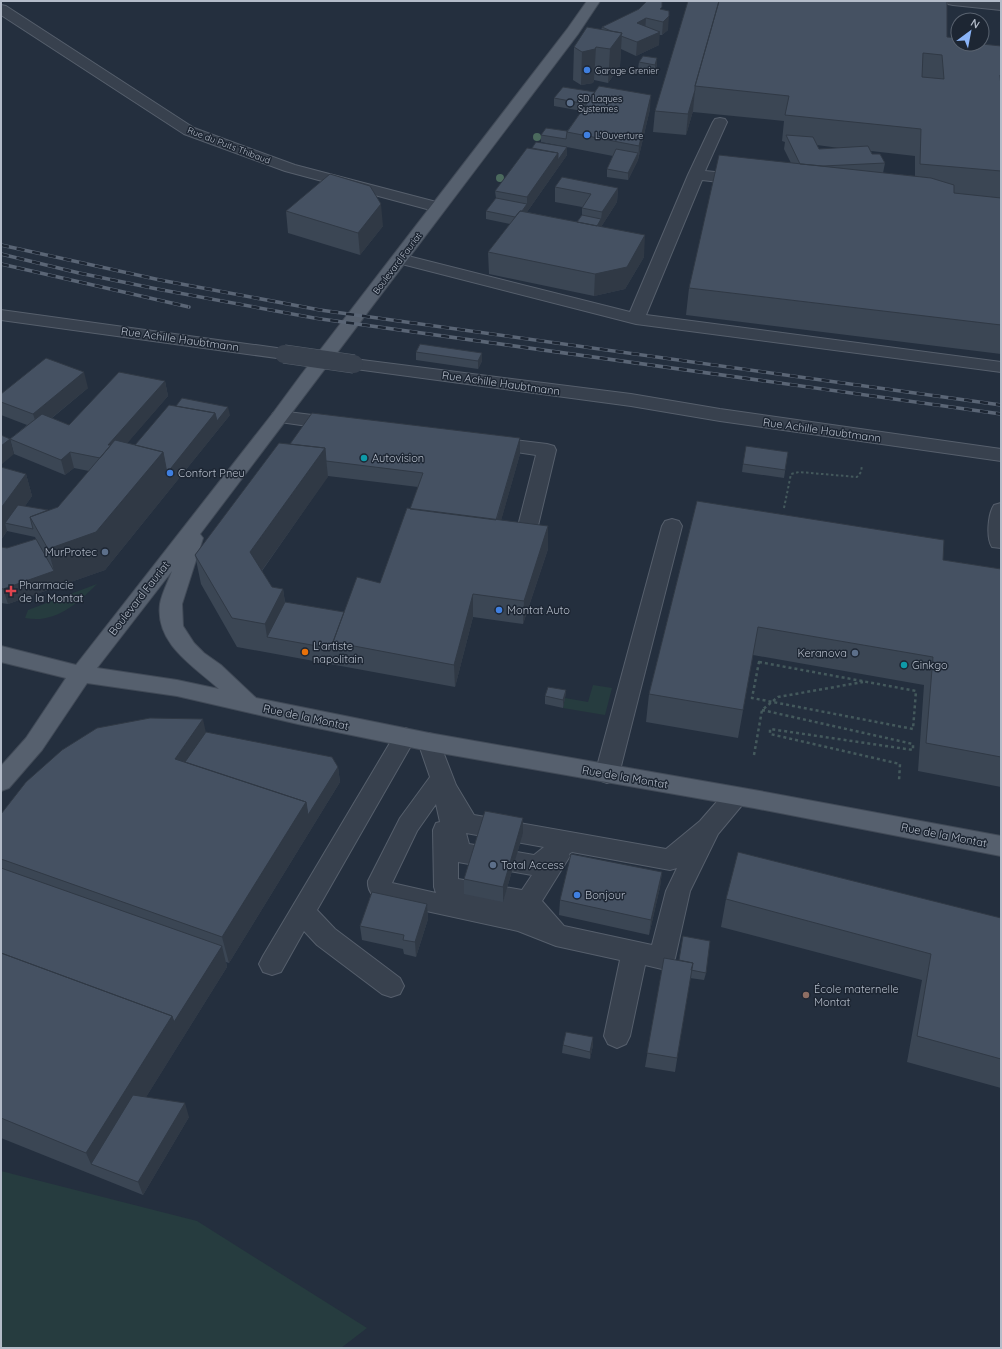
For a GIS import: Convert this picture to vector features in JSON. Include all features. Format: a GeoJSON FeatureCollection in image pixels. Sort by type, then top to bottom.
{"type":"FeatureCollection","features":[{"type":"Feature","properties":{"kind":"main road","name":"Boulevard Fauriat"},"geometry":{"type":"LineString","coordinates":[[1,782],[34,744],[81,674],[280,417],[307,379],[568,38],[594,1]]}},
{"type":"Feature","properties":{"kind":"main road","name":"Boulevard Fauriat"},"geometry":{"type":"LineString","coordinates":[[171,604],[197,523]]}},
{"type":"Feature","properties":{"kind":"main road","name":"Rue de la Montat"},"geometry":{"type":"LineString","coordinates":[[171,604],[172,627],[186,649],[249,704]]}},
{"type":"Feature","properties":{"kind":"main road","name":"Rue de la Montat"},"geometry":{"type":"LineString","coordinates":[[1,654],[81,674],[177,688],[429,742],[1001,846]]}},
{"type":"Feature","properties":{"kind":"street"},"geometry":{"type":"LineString","coordinates":[[953,1],[1001,6]]}},
{"type":"Feature","properties":{"kind":"street","name":"Rue du Puits Thibaud"},"geometry":{"type":"LineString","coordinates":[[1,9],[189,130],[290,168],[438,207]]}},
{"type":"Feature","properties":{"kind":"street"},"geometry":{"type":"LineString","coordinates":[[636,319],[696,175],[720,122]]}},
{"type":"Feature","properties":{"kind":"street"},"geometry":{"type":"LineString","coordinates":[[696,175],[759,181]]}},
{"type":"Feature","properties":{"kind":"street"},"geometry":{"type":"LineString","coordinates":[[400,259],[636,319],[1001,367]]}},
{"type":"Feature","properties":{"kind":"street","name":"Rue Achille Haubtmann"},"geometry":{"type":"LineString","coordinates":[[1,315],[354,364],[631,400],[720,415],[1001,455]]}},
{"type":"Feature","properties":{"kind":"street"},"geometry":{"type":"LineString","coordinates":[[280,417],[351,425]]}},
{"type":"Feature","properties":{"kind":"street"},"geometry":{"type":"LineString","coordinates":[[469,440],[547,450],[526,534]]}},
{"type":"Feature","properties":{"kind":"street"},"geometry":{"type":"LineString","coordinates":[[999,542],[1001,510]]}},
{"type":"Feature","properties":{"kind":"street"},"geometry":{"type":"LineString","coordinates":[[607,774],[672,526]]}},
{"type":"Feature","properties":{"kind":"street"},"geometry":{"type":"LineString","coordinates":[[272,964],[405,737]]}},
{"type":"Feature","properties":{"kind":"street"},"geometry":{"type":"LineString","coordinates":[[429,742],[443,783],[458,852],[538,866],[568,841]]}},
{"type":"Feature","properties":{"kind":"street"},"geometry":{"type":"LineString","coordinates":[[443,783],[408,825],[379,885],[385,892],[396,894],[525,911]]}},
{"type":"Feature","properties":{"kind":"street"},"geometry":{"type":"LineString","coordinates":[[443,783],[446,887],[525,911],[556,935],[662,958],[678,891],[709,828]]}},
{"type":"Feature","properties":{"kind":"street"},"geometry":{"type":"LineString","coordinates":[[568,841],[670,860],[709,828],[735,797]]}},
{"type":"Feature","properties":{"kind":"street"},"geometry":{"type":"LineString","coordinates":[[525,911],[568,841]]}},
{"type":"Feature","properties":{"kind":"street"},"geometry":{"type":"LineString","coordinates":[[302,912],[326,937],[391,986]]}},
{"type":"Feature","properties":{"kind":"street"},"geometry":{"type":"LineString","coordinates":[[616,1036],[635,952]]}},
{"type":"Feature","properties":{"kind":"path"},"geometry":{"type":"LineString","coordinates":[[784,508],[791,474],[799,472],[857,477],[861,472],[862,464]]}},
{"type":"Feature","properties":{"kind":"path"},"geometry":{"type":"LineString","coordinates":[[759,662],[866,682],[916,691],[913,729],[752,698],[759,662]]}},
{"type":"Feature","properties":{"kind":"path"},"geometry":{"type":"LineString","coordinates":[[754,755],[762,710],[778,698],[866,682]]}},
{"type":"Feature","properties":{"kind":"path"},"geometry":{"type":"LineString","coordinates":[[762,710],[914,744],[913,750],[770,729],[770,734],[900,764],[899,782]]}},
{"type":"Feature","properties":{"kind":"green space"},"geometry":{"type":"Polygon","coordinates":[[[97,584],[82,599],[65,611],[46,618],[25,618],[28,610],[97,584]]]}},
{"type":"Feature","properties":{"kind":"green space"},"geometry":{"type":"Polygon","coordinates":[[[593,685],[612,688],[605,715],[563,708],[565,698],[588,702],[593,685]]]}},
{"type":"Feature","properties":{"kind":"green space"},"geometry":{"type":"Polygon","coordinates":[[[1,1171],[197,1221],[367,1328],[341,1348],[1,1348],[1,1171]]]}},
{"type":"Feature","properties":{"kind":"building"},"geometry":{"type":"Polygon","coordinates":[[[647,1],[662,1],[662,7],[660,9],[669,11],[669,16],[663,22],[646,18],[637,23],[660,32],[637,42],[621,36],[622,33],[611,31],[602,27],[639,9],[647,1]]]}},
{"type":"Feature","properties":{"kind":"building"},"geometry":{"type":"Polygon","coordinates":[[[688,1],[719,1],[688,114],[655,111],[688,1]]]}},
{"type":"Feature","properties":{"kind":"building"},"geometry":{"type":"Polygon","coordinates":[[[719,1],[947,1],[947,37],[950,37],[950,52],[990,52],[990,45],[1001,46],[1001,171],[920,164],[921,129],[785,115],[789,96],[695,86],[719,1]],[[923,53],[922,77],[944,79],[942,55],[923,53]]]}},
{"type":"Feature","properties":{"kind":"building"},"geometry":{"type":"Polygon","coordinates":[[[587,27],[622,33],[610,49],[596,47],[595,49],[582,52],[574,47],[587,27]]]}},
{"type":"Feature","properties":{"kind":"building"},"geometry":{"type":"Polygon","coordinates":[[[643,56],[657,58],[655,65],[639,62],[643,56]]]}},
{"type":"Feature","properties":{"kind":"building"},"geometry":{"type":"Polygon","coordinates":[[[599,86],[651,95],[639,146],[567,132],[599,86]]]}},
{"type":"Feature","properties":{"kind":"building"},"geometry":{"type":"Polygon","coordinates":[[[563,87],[595,92],[586,104],[554,98],[563,87]]]}},
{"type":"Feature","properties":{"kind":"building"},"geometry":{"type":"Polygon","coordinates":[[[546,128],[567,131],[566,139],[541,135],[546,128]]]}},
{"type":"Feature","properties":{"kind":"building"},"geometry":{"type":"Polygon","coordinates":[[[786,135],[813,137],[819,149],[868,146],[872,154],[880,154],[885,163],[823,166],[800,164],[786,135]]]}},
{"type":"Feature","properties":{"kind":"building"},"geometry":{"type":"Polygon","coordinates":[[[536,142],[567,147],[558,160],[558,153],[532,148],[536,142]]]}},
{"type":"Feature","properties":{"kind":"building"},"geometry":{"type":"Polygon","coordinates":[[[527,148],[558,153],[527,197],[495,191],[527,148]]]}},
{"type":"Feature","properties":{"kind":"building"},"geometry":{"type":"Polygon","coordinates":[[[616,149],[638,153],[628,173],[607,169],[616,149]]]}},
{"type":"Feature","properties":{"kind":"building"},"geometry":{"type":"Polygon","coordinates":[[[719,155],[931,178],[954,185],[954,193],[1001,198],[1001,325],[689,288],[719,155]]]}},
{"type":"Feature","properties":{"kind":"building"},"geometry":{"type":"Polygon","coordinates":[[[330,174],[370,186],[381,204],[358,233],[286,211],[330,174]]]}},
{"type":"Feature","properties":{"kind":"building"},"geometry":{"type":"Polygon","coordinates":[[[562,177],[618,188],[602,212],[582,208],[591,194],[555,187],[562,177]]]}},
{"type":"Feature","properties":{"kind":"building"},"geometry":{"type":"Polygon","coordinates":[[[496,198],[527,204],[515,217],[486,211],[496,198]]]}},
{"type":"Feature","properties":{"kind":"building"},"geometry":{"type":"Polygon","coordinates":[[[520,211],[645,235],[627,267],[595,274],[488,252],[520,211]]]}},
{"type":"Feature","properties":{"kind":"building"},"geometry":{"type":"Polygon","coordinates":[[[582,215],[601,219],[597,226],[577,222],[582,215]]]}},
{"type":"Feature","properties":{"kind":"building"},"geometry":{"type":"Polygon","coordinates":[[[420,344],[482,353],[478,361],[416,352],[420,344]]]}},
{"type":"Feature","properties":{"kind":"building"},"geometry":{"type":"Polygon","coordinates":[[[46,358],[84,372],[33,414],[1,402],[1,394],[46,358]]]}},
{"type":"Feature","properties":{"kind":"building"},"geometry":{"type":"Polygon","coordinates":[[[119,372],[165,381],[108,445],[111,445],[100,458],[70,452],[61,460],[10,439],[42,414],[69,425],[119,372]]]}},
{"type":"Feature","properties":{"kind":"building"},"geometry":{"type":"Polygon","coordinates":[[[182,398],[228,407],[217,421],[215,413],[176,406],[182,398]]]}},
{"type":"Feature","properties":{"kind":"building"},"geometry":{"type":"Polygon","coordinates":[[[169,405],[215,413],[167,473],[163,452],[135,445],[169,405]]]}},
{"type":"Feature","properties":{"kind":"building"},"geometry":{"type":"Polygon","coordinates":[[[312,413],[520,438],[496,520],[410,509],[423,473],[326,461],[325,448],[290,444],[312,413]]]}},
{"type":"Feature","properties":{"kind":"building"},"geometry":{"type":"Polygon","coordinates":[[[1,435],[10,439],[1,446],[1,435]]]}},
{"type":"Feature","properties":{"kind":"building"},"geometry":{"type":"Polygon","coordinates":[[[115,440],[163,452],[96,532],[48,549],[30,517],[58,507],[115,440]]]}},
{"type":"Feature","properties":{"kind":"building"},"geometry":{"type":"Polygon","coordinates":[[[279,443],[325,448],[250,552],[272,587],[283,589],[265,624],[232,618],[195,555],[279,443]]]}},
{"type":"Feature","properties":{"kind":"building"},"geometry":{"type":"Polygon","coordinates":[[[746,446],[788,452],[785,470],[743,464],[746,446]]]}},
{"type":"Feature","properties":{"kind":"building"},"geometry":{"type":"Polygon","coordinates":[[[1,467],[26,474],[1,508],[1,467]]]}},
{"type":"Feature","properties":{"kind":"building","name":"Ginkgo"},"geometry":{"type":"Polygon","coordinates":[[[697,501],[944,540],[943,560],[1001,569],[1001,757],[926,743],[933,657],[758,627],[743,710],[649,694],[697,501]]]}},
{"type":"Feature","properties":{"kind":"building"},"geometry":{"type":"Polygon","coordinates":[[[18,505],[48,510],[30,517],[33,529],[5,523],[18,505]]]}},
{"type":"Feature","properties":{"kind":"building"},"geometry":{"type":"Polygon","coordinates":[[[407,508],[548,526],[524,601],[473,594],[454,665],[333,642],[357,577],[380,583],[407,508]]]}},
{"type":"Feature","properties":{"kind":"building"},"geometry":{"type":"Polygon","coordinates":[[[36,539],[54,571],[3,589],[1,588],[1,547],[7,548],[36,539]]]}},
{"type":"Feature","properties":{"kind":"building"},"geometry":{"type":"Polygon","coordinates":[[[285,602],[344,612],[333,642],[334,649],[267,637],[285,602]]]}},
{"type":"Feature","properties":{"kind":"building"},"geometry":{"type":"Polygon","coordinates":[[[548,687],[566,690],[563,700],[545,696],[548,687]]]}},
{"type":"Feature","properties":{"kind":"building"},"geometry":{"type":"Polygon","coordinates":[[[150,718],[203,719],[175,759],[306,802],[222,937],[1,859],[1,814],[26,782],[62,750],[97,728],[150,718]]]}},
{"type":"Feature","properties":{"kind":"building"},"geometry":{"type":"Polygon","coordinates":[[[206,732],[332,757],[338,767],[308,815],[306,802],[185,762],[206,732]]]}},
{"type":"Feature","properties":{"kind":"building"},"geometry":{"type":"Polygon","coordinates":[[[485,811],[523,818],[503,887],[464,879],[485,811]]]}},
{"type":"Feature","properties":{"kind":"building"},"geometry":{"type":"Polygon","coordinates":[[[738,852],[1001,918],[1001,1059],[917,1036],[931,954],[726,899],[738,852]]]}},
{"type":"Feature","properties":{"kind":"building"},"geometry":{"type":"Polygon","coordinates":[[[571,854],[662,872],[651,920],[560,900],[571,854]]]}},
{"type":"Feature","properties":{"kind":"building"},"geometry":{"type":"Polygon","coordinates":[[[1,868],[222,946],[174,1022],[172,1016],[1,953],[1,868]]]}},
{"type":"Feature","properties":{"kind":"building"},"geometry":{"type":"Polygon","coordinates":[[[372,892],[427,904],[415,942],[403,940],[404,935],[360,926],[372,892]]]}},
{"type":"Feature","properties":{"kind":"building"},"geometry":{"type":"Polygon","coordinates":[[[683,936],[710,941],[706,973],[691,970],[693,963],[679,960],[683,936]]]}},
{"type":"Feature","properties":{"kind":"building"},"geometry":{"type":"Polygon","coordinates":[[[1,953],[172,1016],[86,1153],[1,1118],[1,953]]]}},
{"type":"Feature","properties":{"kind":"building"},"geometry":{"type":"Polygon","coordinates":[[[664,958],[693,963],[677,1058],[647,1053],[664,958]]]}},
{"type":"Feature","properties":{"kind":"building"},"geometry":{"type":"Polygon","coordinates":[[[566,1032],[593,1037],[590,1052],[563,1045],[566,1032]]]}},
{"type":"Feature","properties":{"kind":"building"},"geometry":{"type":"Polygon","coordinates":[[[133,1095],[185,1103],[138,1182],[91,1164],[133,1095]]]}},
{"type":"Feature","properties":{"kind":"railway"},"geometry":{"type":"LineString","coordinates":[[1,245],[160,280],[320,310],[1001,405]]}},
{"type":"Feature","properties":{"kind":"railway"},"geometry":{"type":"LineString","coordinates":[[1,254],[79,273],[157,289],[314,318],[1001,414]]}},
{"type":"Feature","properties":{"kind":"railway"},"geometry":{"type":"LineString","coordinates":[[1,264],[189,307]]}},
{"type":"Feature","properties":{"kind":"place","name":"Garage Grenier"},"geometry":{"type":"Point","coordinates":[587,70]}},
{"type":"Feature","properties":{"kind":"place","name":"SD Laques Systemes"},"geometry":{"type":"Point","coordinates":[570,103]}},
{"type":"Feature","properties":{"kind":"place","name":"L'Ouverture"},"geometry":{"type":"Point","coordinates":[587,135]}},
{"type":"Feature","properties":{"kind":"place","name":"Autovision"},"geometry":{"type":"Point","coordinates":[364,458]}},
{"type":"Feature","properties":{"kind":"place","name":"Confort Pneu"},"geometry":{"type":"Point","coordinates":[170,473]}},
{"type":"Feature","properties":{"kind":"place","name":"MurProtec"},"geometry":{"type":"Point","coordinates":[105,552]}},
{"type":"Feature","properties":{"kind":"place","name":"Pharmacie de la Montat"},"geometry":{"type":"Point","coordinates":[11,591]}},
{"type":"Feature","properties":{"kind":"place","name":"Montat Auto"},"geometry":{"type":"Point","coordinates":[499,610]}},
{"type":"Feature","properties":{"kind":"place","name":"L'artiste napolitain"},"geometry":{"type":"Point","coordinates":[305,652]}},
{"type":"Feature","properties":{"kind":"place","name":"Keranova"},"geometry":{"type":"Point","coordinates":[855,653]}},
{"type":"Feature","properties":{"kind":"place","name":"Ginkgo"},"geometry":{"type":"Point","coordinates":[904,665]}},
{"type":"Feature","properties":{"kind":"place","name":"Total Access"},"geometry":{"type":"Point","coordinates":[493,865]}},
{"type":"Feature","properties":{"kind":"place","name":"Bonjour"},"geometry":{"type":"Point","coordinates":[577,895]}},
{"type":"Feature","properties":{"kind":"place","name":"École maternelle Montat"},"geometry":{"type":"Point","coordinates":[806,995]}}]}
